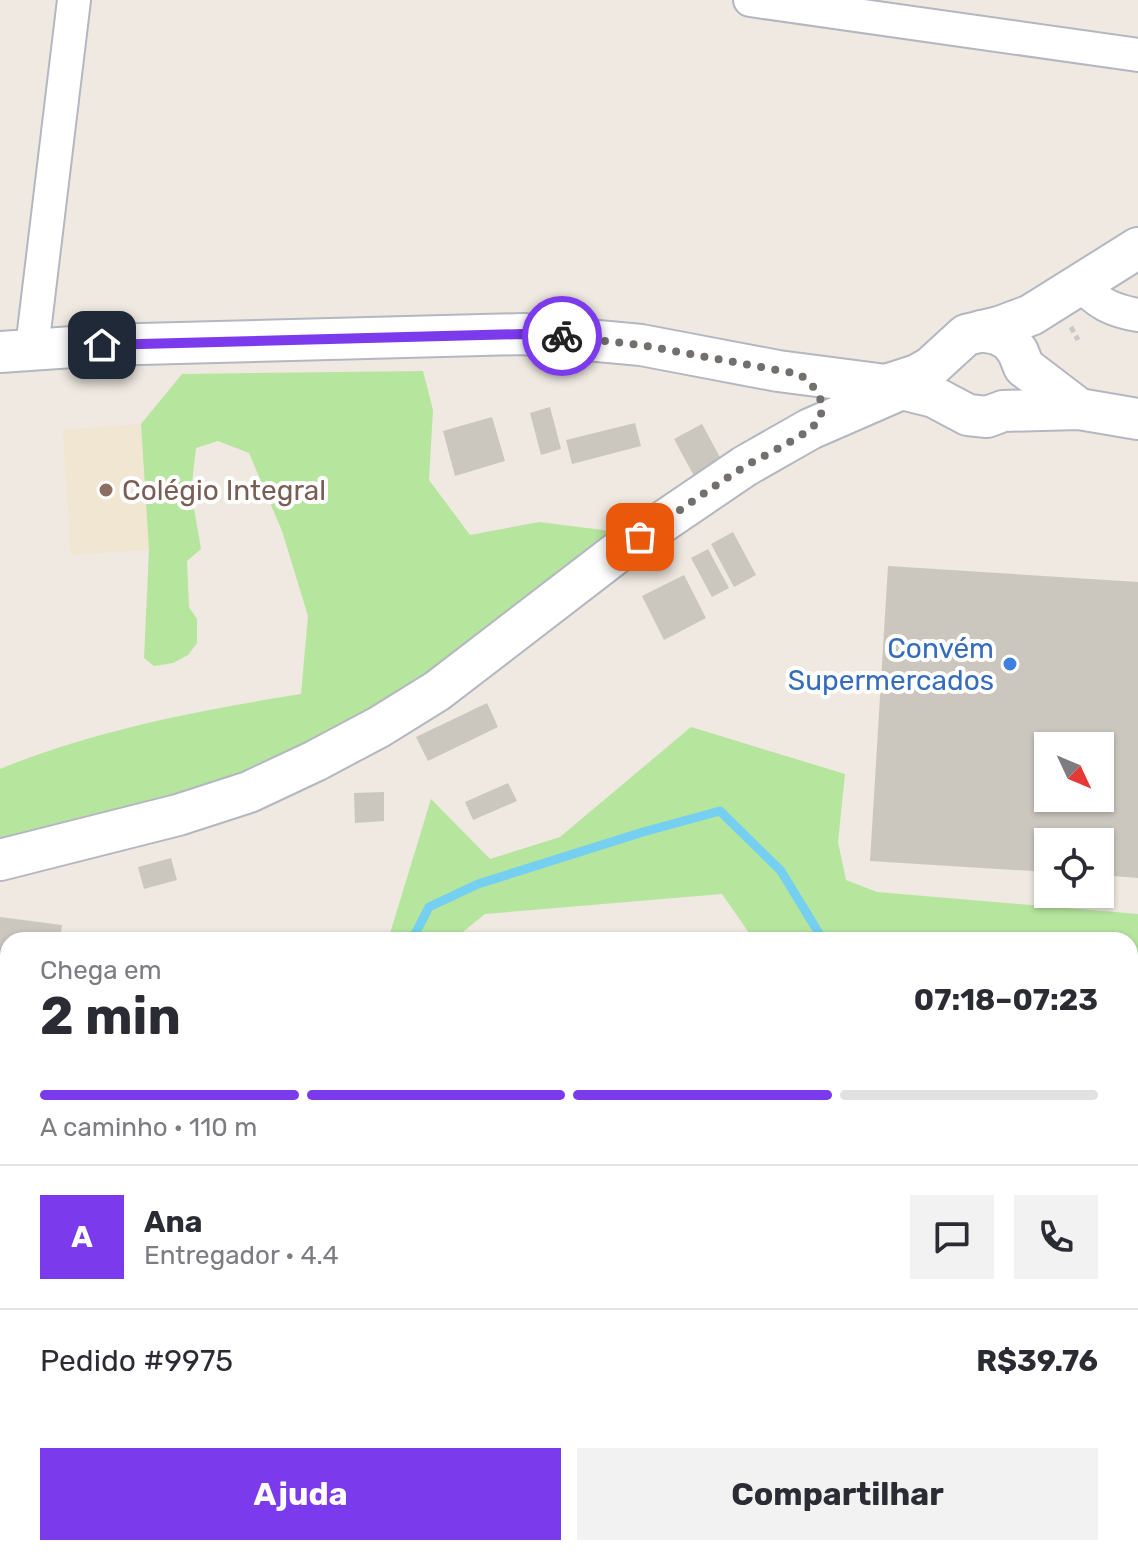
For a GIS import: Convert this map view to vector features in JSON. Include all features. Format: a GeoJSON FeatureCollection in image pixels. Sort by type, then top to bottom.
{"type":"FeatureCollection","features":[{"type":"Feature","properties":{"kind":"street"},"geometry":{"type":"LineString","coordinates":[[74,0],[16,350],[523,334],[641,345],[799,374],[895,386],[950,404],[968,415],[987,417],[1003,411],[1079,409],[1138,419]]}},
{"type":"Feature","properties":{"kind":"street"},"geometry":{"type":"LineString","coordinates":[[750,0],[1138,55]]}},
{"type":"Feature","properties":{"kind":"street"},"geometry":{"type":"LineString","coordinates":[[0,860],[178,815],[249,792],[353,741],[437,691],[614,555],[745,466],[917,375],[943,358],[966,335],[1016,322],[1138,248]]}},
{"type":"Feature","properties":{"kind":"street"},"geometry":{"type":"LineString","coordinates":[[1081,283],[1096,300],[1116,310],[1138,315]]}},
{"type":"Feature","properties":{"kind":"street"},"geometry":{"type":"LineString","coordinates":[[1003,411],[1017,398],[1030,343],[1045,305]]}},
{"type":"Feature","properties":{"kind":"street"},"geometry":{"type":"LineString","coordinates":[[981,331],[1010,341],[1024,367],[1079,409]]}},
{"type":"Feature","properties":{"kind":"street"},"geometry":{"type":"LineString","coordinates":[[943,358],[940,388],[950,404]]}},
{"type":"Feature","properties":{"kind":"street"},"geometry":{"type":"LineString","coordinates":[[799,374],[813,387],[821,401],[820,417],[810,429]]}},
{"type":"Feature","properties":{"kind":"shaded area","name":"Colégio Integral"},"geometry":{"type":"Polygon","coordinates":[[[141,424],[149,550],[71,555],[63,430],[141,424]]]}},
{"type":"Feature","properties":{"kind":"green space"},"geometry":{"type":"Polygon","coordinates":[[[423,371],[433,410],[429,480],[470,535],[539,522],[618,532],[336,743],[201,794],[0,845],[0,769],[110,732],[301,694],[308,616],[282,531],[249,453],[218,441],[196,448],[191,491],[201,549],[187,561],[189,607],[197,619],[197,643],[188,655],[173,663],[154,666],[144,658],[149,550],[141,424],[182,374],[423,371]]]}},
{"type":"Feature","properties":{"kind":"green space"},"geometry":{"type":"Polygon","coordinates":[[[691,727],[845,774],[838,842],[846,880],[877,892],[1034,905],[1034,908],[1138,914],[1138,932],[748,932],[722,894],[485,914],[463,932],[390,932],[431,799],[490,859],[560,837],[691,727]]]}},
{"type":"Feature","properties":{"kind":"building"},"geometry":{"type":"Polygon","coordinates":[[[550,407],[561,449],[541,455],[530,413],[550,407]]]}},
{"type":"Feature","properties":{"kind":"building"},"geometry":{"type":"Polygon","coordinates":[[[492,417],[505,461],[455,476],[443,431],[492,417]]]}},
{"type":"Feature","properties":{"kind":"building"},"geometry":{"type":"Polygon","coordinates":[[[635,423],[641,446],[572,464],[566,440],[635,423]]]}},
{"type":"Feature","properties":{"kind":"building"},"geometry":{"type":"Polygon","coordinates":[[[702,424],[722,461],[694,476],[674,439],[702,424]]]}},
{"type":"Feature","properties":{"kind":"building"},"geometry":{"type":"Polygon","coordinates":[[[733,532],[756,575],[734,587],[711,544],[733,532]]]}},
{"type":"Feature","properties":{"kind":"building"},"geometry":{"type":"Polygon","coordinates":[[[708,549],[729,588],[712,597],[691,558],[708,549]]]}},
{"type":"Feature","properties":{"kind":"building","name":"Convém Supermercados"},"geometry":{"type":"Polygon","coordinates":[[[888,566],[1138,582],[1138,878],[1114,876],[1114,828],[1034,828],[1034,871],[870,861],[888,566]]]}},
{"type":"Feature","properties":{"kind":"building"},"geometry":{"type":"Polygon","coordinates":[[[684,575],[706,618],[664,640],[642,596],[684,575]]]}},
{"type":"Feature","properties":{"kind":"building"},"geometry":{"type":"Polygon","coordinates":[[[487,703],[498,727],[428,761],[416,737],[487,703]]]}},
{"type":"Feature","properties":{"kind":"building"},"geometry":{"type":"Polygon","coordinates":[[[508,783],[517,801],[473,820],[465,802],[508,783]]]}},
{"type":"Feature","properties":{"kind":"building"},"geometry":{"type":"Polygon","coordinates":[[[384,792],[384,821],[355,823],[354,793],[384,792]]]}},
{"type":"Feature","properties":{"kind":"building"},"geometry":{"type":"Polygon","coordinates":[[[171,858],[177,880],[144,889],[138,867],[171,858]]]}},
{"type":"Feature","properties":{"kind":"building"},"geometry":{"type":"Polygon","coordinates":[[[0,917],[62,925],[61,932],[0,932],[0,917]]]}},
{"type":"Feature","properties":{"kind":"waterway"},"geometry":{"type":"LineString","coordinates":[[416,932],[429,907],[478,884],[720,811],[781,871],[818,932]]}},
{"type":"Feature","properties":{"kind":"way so far"},"geometry":{"type":"LineString","coordinates":[[562,336],[641,345],[799,374],[818,393],[822,410],[816,424],[810,429],[745,466],[640,537]]}},
{"type":"Feature","properties":{"kind":"place","name":"Colégio Integral"},"geometry":{"type":"Point","coordinates":[106,490]}},
{"type":"Feature","properties":{"kind":"place","name":"Convém Supermercados"},"geometry":{"type":"Point","coordinates":[1010,664]}},
{"type":"Feature","properties":{"kind":"route"},"geometry":{"type":"LineString","coordinates":[[102,345],[523,334],[562,336]]}}]}
